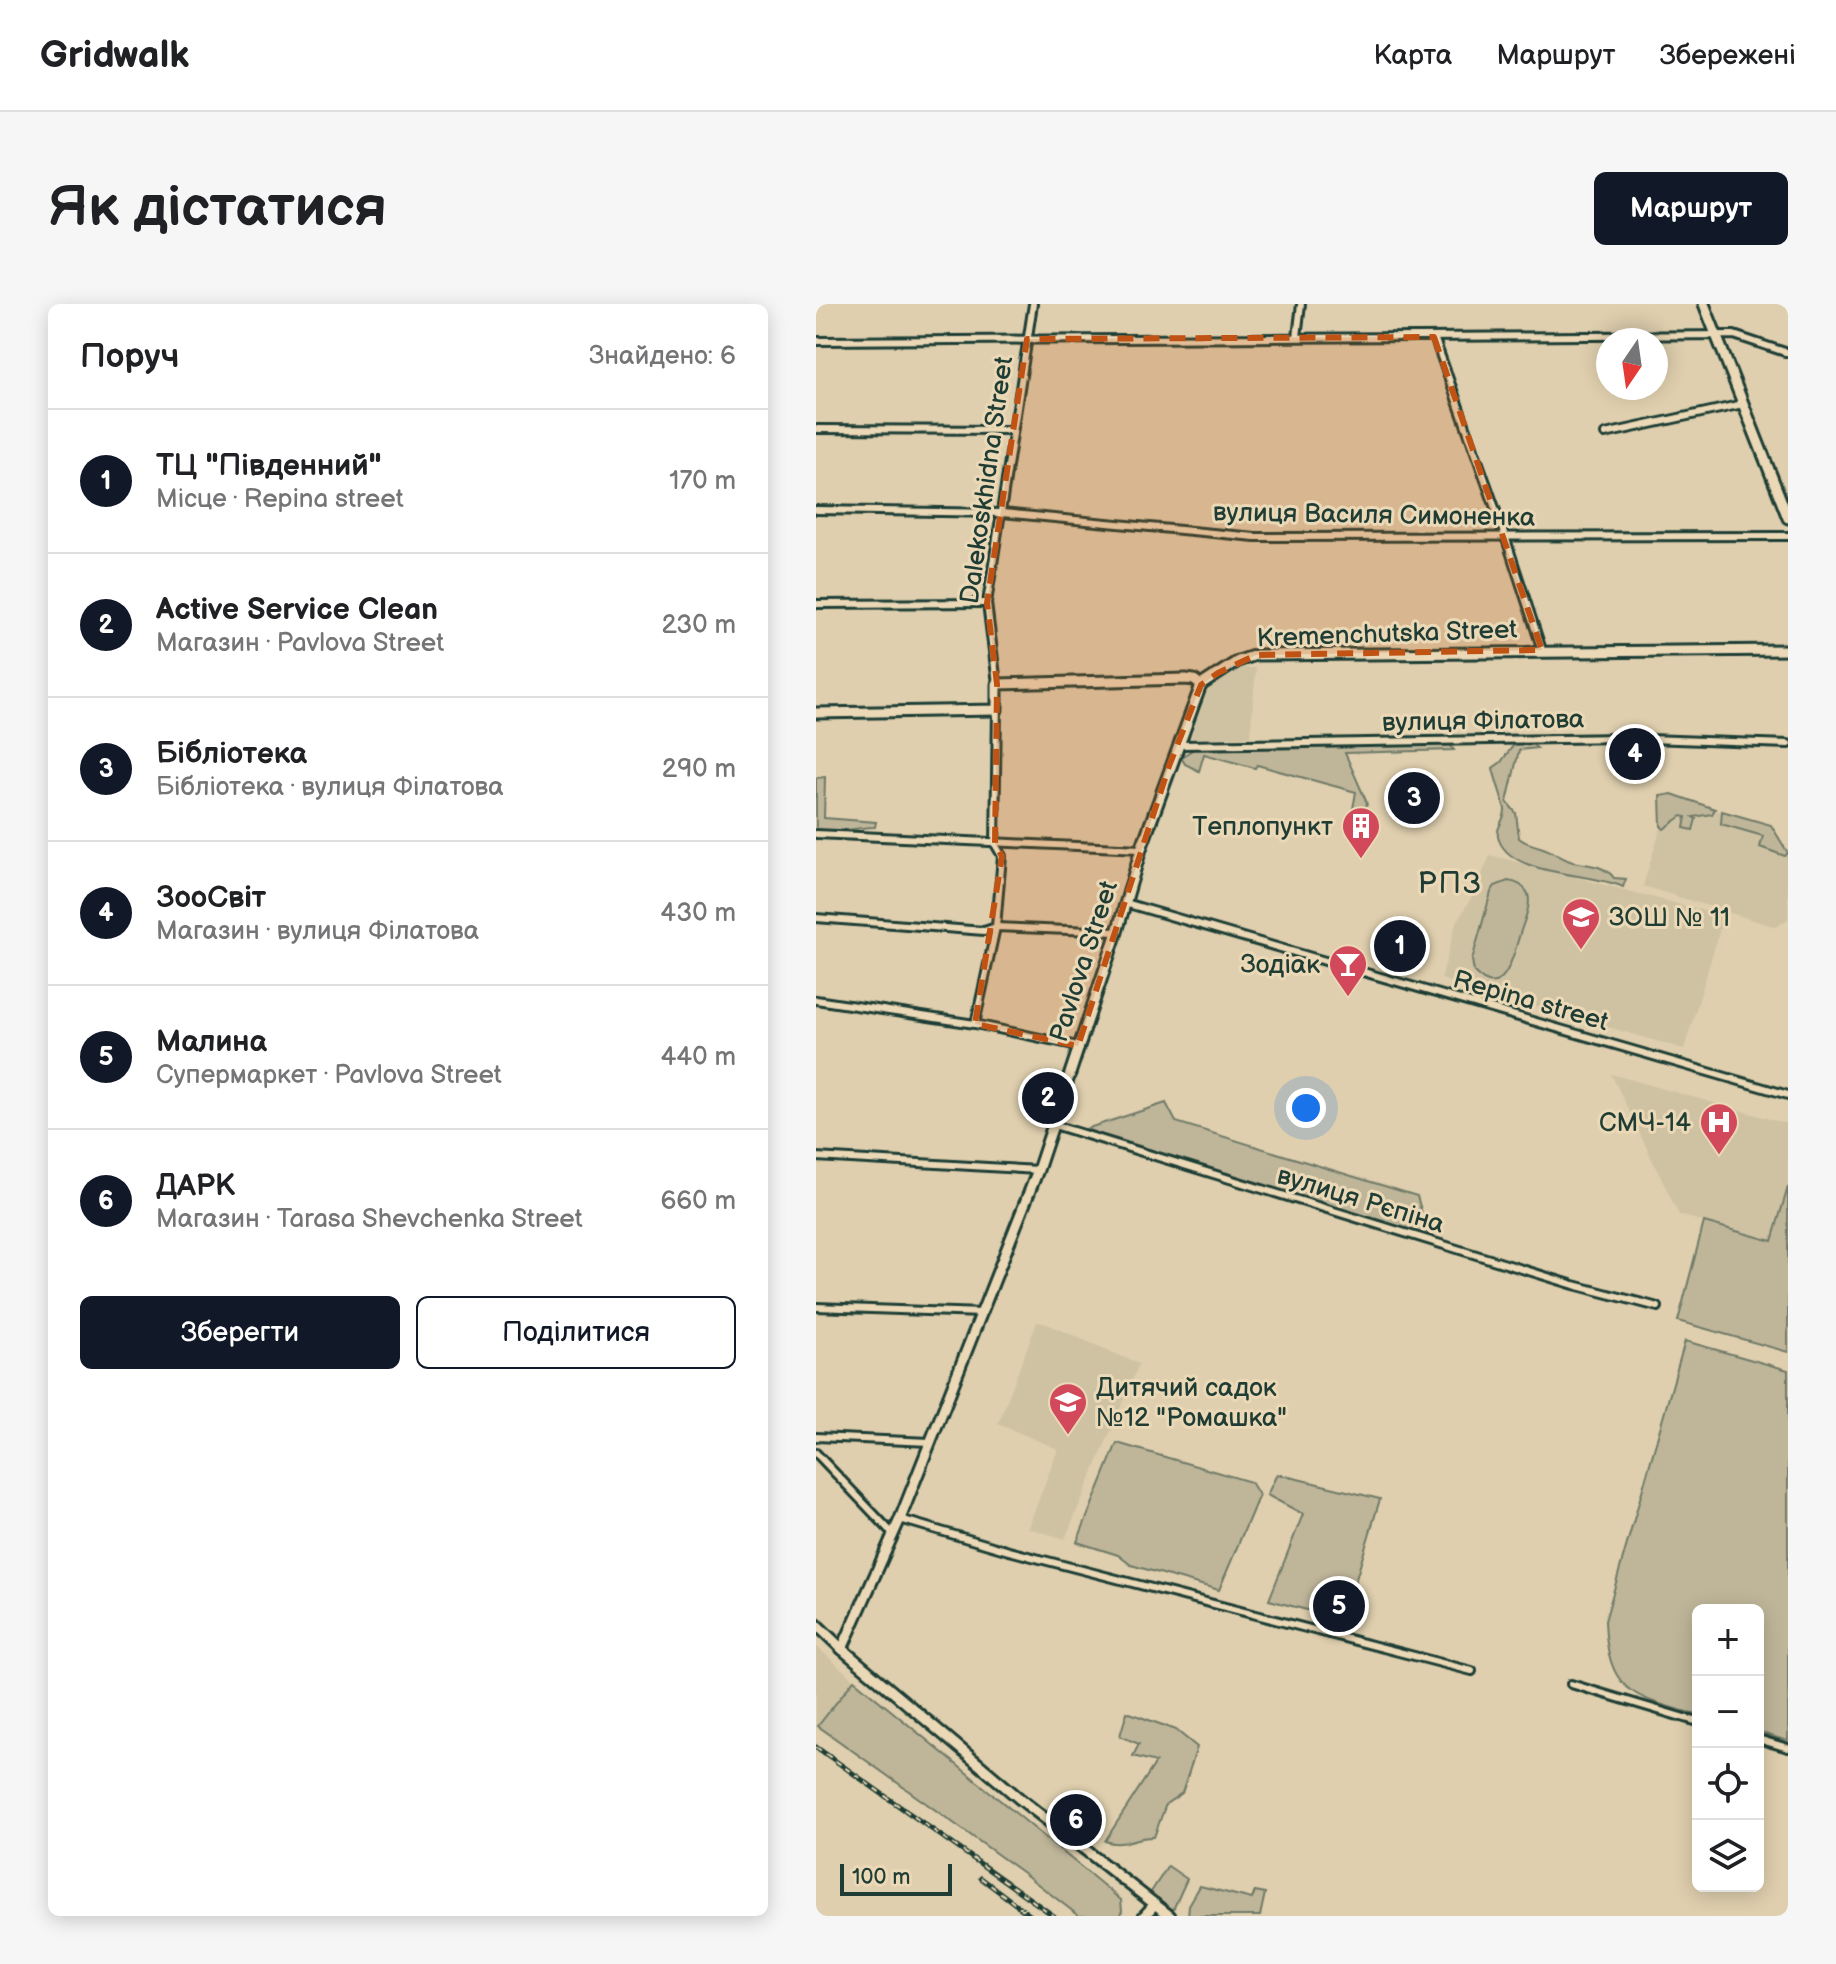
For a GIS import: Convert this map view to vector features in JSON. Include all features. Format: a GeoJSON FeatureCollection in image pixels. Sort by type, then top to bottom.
{"type":"FeatureCollection","features":[{"type":"Feature","properties":{"kind":"street","name":"Dalekoskhidna Street"},"geometry":{"type":"LineString","coordinates":[[997,710],[997,684],[987,603],[1033,304]]}},
{"type":"Feature","properties":{"kind":"street"},"geometry":{"type":"LineString","coordinates":[[1297,337],[1301,304]]}},
{"type":"Feature","properties":{"kind":"street"},"geometry":{"type":"LineString","coordinates":[[1704,304],[1788,518]]}},
{"type":"Feature","properties":{"kind":"street"},"geometry":{"type":"LineString","coordinates":[[816,341],[1734,335],[1788,353]]}},
{"type":"Feature","properties":{"kind":"street"},"geometry":{"type":"LineString","coordinates":[[1434,337],[1542,650]]}},
{"type":"Feature","properties":{"kind":"street"},"geometry":{"type":"LineString","coordinates":[[1605,434],[1743,404]]}},
{"type":"Feature","properties":{"kind":"street"},"geometry":{"type":"LineString","coordinates":[[816,429],[1012,430]]}},
{"type":"Feature","properties":{"kind":"street","name":"вулиця Василя Симоненка"},"geometry":{"type":"LineString","coordinates":[[816,510],[1002,513],[1255,537],[1788,536]]}},
{"type":"Feature","properties":{"kind":"street"},"geometry":{"type":"LineString","coordinates":[[816,604],[987,603]]}},
{"type":"Feature","properties":{"kind":"street","name":"Kremenchutska Street"},"geometry":{"type":"LineString","coordinates":[[1201,685],[1238,661],[1256,655],[1788,650]]}},
{"type":"Feature","properties":{"kind":"street"},"geometry":{"type":"LineString","coordinates":[[997,684],[1186,679],[1201,685]]}},
{"type":"Feature","properties":{"kind":"street","name":"Pavlova Street"},"geometry":{"type":"LineString","coordinates":[[842,1649],[900,1519],[1038,1170],[1117,932],[1141,849],[1201,685]]}},
{"type":"Feature","properties":{"kind":"street"},"geometry":{"type":"LineString","coordinates":[[816,713],[997,710],[995,844],[1002,856],[996,927],[975,1024]]}},
{"type":"Feature","properties":{"kind":"street","name":"вулиця Філатова"},"geometry":{"type":"LineString","coordinates":[[1179,745],[1621,738],[1788,744]]}},
{"type":"Feature","properties":{"kind":"street"},"geometry":{"type":"LineString","coordinates":[[816,834],[1141,849]]}},
{"type":"Feature","properties":{"kind":"street","name":"Repina street"},"geometry":{"type":"LineString","coordinates":[[1125,903],[1788,1095]]}},
{"type":"Feature","properties":{"kind":"street"},"geometry":{"type":"LineString","coordinates":[[816,918],[984,931],[996,927],[1117,932]]}},
{"type":"Feature","properties":{"kind":"street"},"geometry":{"type":"LineString","coordinates":[[816,1000],[975,1024],[1078,1046]]}},
{"type":"Feature","properties":{"kind":"street","name":"вулиця Рєпіна"},"geometry":{"type":"LineString","coordinates":[[1054,1125],[1574,1285],[1658,1307]]}},
{"type":"Feature","properties":{"kind":"street"},"geometry":{"type":"LineString","coordinates":[[816,1157],[1038,1170]]}},
{"type":"Feature","properties":{"kind":"street"},"geometry":{"type":"LineString","coordinates":[[816,1307],[982,1313]]}},
{"type":"Feature","properties":{"kind":"street"},"geometry":{"type":"LineString","coordinates":[[816,1437],[930,1442]]}},
{"type":"Feature","properties":{"kind":"street"},"geometry":{"type":"LineString","coordinates":[[816,1453],[893,1534]]}},
{"type":"Feature","properties":{"kind":"street"},"geometry":{"type":"LineString","coordinates":[[900,1519],[1047,1561],[1472,1671]]}},
{"type":"Feature","properties":{"kind":"street"},"geometry":{"type":"LineString","coordinates":[[816,1624],[1020,1799],[1170,1916]]}},
{"type":"Feature","properties":{"kind":"street"},"geometry":{"type":"LineString","coordinates":[[1571,1684],[1692,1720]]}},
{"type":"Feature","properties":{"kind":"street"},"geometry":{"type":"LineString","coordinates":[[1764,1741],[1788,1748]]}},
{"type":"Feature","properties":{"kind":"street"},"geometry":{"type":"LineString","coordinates":[[1144,1916],[1155,1904]]}},
{"type":"Feature","properties":{"kind":"highlighted area"},"geometry":{"type":"Polygon","coordinates":[[[1434,337],[1542,650],[1256,655],[1201,685],[1169,766],[1078,1046],[975,1024],[1002,856],[995,844],[997,684],[987,603],[1027,339],[1434,337]]]}},
{"type":"Feature","properties":{"kind":"shaded area"},"geometry":{"type":"Polygon","coordinates":[[[1237,668],[1256,668],[1250,737],[1191,738],[1201,699],[1207,689],[1222,675],[1237,668]]]}},
{"type":"Feature","properties":{"kind":"shaded area"},"geometry":{"type":"Polygon","coordinates":[[[1529,742],[1537,748],[1519,750],[1507,802],[1516,813],[1519,838],[1569,861],[1601,868],[1614,878],[1626,879],[1623,887],[1520,861],[1507,852],[1499,840],[1498,832],[1505,810],[1493,768],[1515,743],[1529,742]]]}},
{"type":"Feature","properties":{"kind":"shaded area"},"geometry":{"type":"Polygon","coordinates":[[[1449,743],[1454,750],[1345,753],[1367,803],[1360,833],[1349,831],[1356,792],[1204,754],[1199,771],[1185,764],[1181,757],[1194,749],[1449,743]]]}},
{"type":"Feature","properties":{"kind":"shaded area"},"geometry":{"type":"Polygon","coordinates":[[[825,777],[824,818],[876,822],[875,827],[816,834],[816,778],[825,777]]]}},
{"type":"Feature","properties":{"kind":"shaded area"},"geometry":{"type":"Polygon","coordinates":[[[1672,794],[1715,809],[1712,814],[1693,817],[1696,819],[1693,830],[1684,828],[1686,817],[1682,816],[1664,829],[1661,826],[1660,796],[1672,794]]]}},
{"type":"Feature","properties":{"kind":"shaded area"},"geometry":{"type":"Polygon","coordinates":[[[1670,798],[1771,825],[1788,853],[1788,919],[1776,927],[1643,886],[1670,798]]]}},
{"type":"Feature","properties":{"kind":"shaded area"},"geometry":{"type":"Polygon","coordinates":[[[1722,811],[1771,825],[1788,853],[1785,856],[1760,847],[1763,836],[1721,824],[1722,811]]]}},
{"type":"Feature","properties":{"kind":"shaded area","name":"ЗОШ № 11"},"geometry":{"type":"Polygon","coordinates":[[[1490,855],[1724,916],[1684,1049],[1441,979],[1456,923],[1476,890],[1490,855]]]}},
{"type":"Feature","properties":{"kind":"shaded area"},"geometry":{"type":"Polygon","coordinates":[[[1508,881],[1524,888],[1529,904],[1510,965],[1499,980],[1492,982],[1474,972],[1472,960],[1491,892],[1495,886],[1508,881]]]}},
{"type":"Feature","properties":{"kind":"shaded area","name":"СМЧ-14"},"geometry":{"type":"Polygon","coordinates":[[[1611,1074],[1788,1124],[1788,1187],[1772,1241],[1679,1215],[1611,1074]]]}},
{"type":"Feature","properties":{"kind":"shaded area"},"geometry":{"type":"Polygon","coordinates":[[[1166,1103],[1176,1122],[1417,1196],[1430,1241],[1076,1132],[1166,1103]]]}},
{"type":"Feature","properties":{"kind":"shaded area"},"geometry":{"type":"Polygon","coordinates":[[[1788,1187],[1788,1352],[1678,1321],[1704,1222],[1772,1241],[1788,1187]]]}},
{"type":"Feature","properties":{"kind":"shaded area","name":"Дитячий садок №12 \"Ромашка\""},"geometry":{"type":"Polygon","coordinates":[[[1037,1322],[1139,1364],[1065,1539],[1028,1528],[1058,1449],[998,1424],[1037,1322]]]}},
{"type":"Feature","properties":{"kind":"shaded area"},"geometry":{"type":"Polygon","coordinates":[[[1685,1341],[1788,1370],[1788,1741],[1764,1734],[1764,1604],[1692,1604],[1692,1713],[1642,1697],[1619,1679],[1607,1646],[1605,1621],[1685,1341]]]}},
{"type":"Feature","properties":{"kind":"shaded area"},"geometry":{"type":"Polygon","coordinates":[[[1117,1443],[1251,1482],[1259,1495],[1219,1590],[1131,1565],[1118,1555],[1077,1542],[1117,1443]]]}},
{"type":"Feature","properties":{"kind":"shaded area"},"geometry":{"type":"Polygon","coordinates":[[[1277,1474],[1380,1499],[1350,1599],[1337,1596],[1326,1615],[1269,1600],[1303,1514],[1267,1495],[1277,1474]]]}},
{"type":"Feature","properties":{"kind":"shaded area"},"geometry":{"type":"Polygon","coordinates":[[[816,1646],[854,1680],[818,1726],[816,1725],[816,1646]]]}},
{"type":"Feature","properties":{"kind":"shaded area"},"geometry":{"type":"Polygon","coordinates":[[[854,1680],[1121,1900],[1119,1916],[1079,1916],[818,1726],[854,1680]]]}},
{"type":"Feature","properties":{"kind":"shaded area"},"geometry":{"type":"Polygon","coordinates":[[[1127,1712],[1176,1730],[1197,1747],[1182,1793],[1166,1804],[1154,1837],[1112,1843],[1105,1841],[1156,1762],[1133,1756],[1139,1744],[1120,1736],[1127,1712]]]}},
{"type":"Feature","properties":{"kind":"shaded area"},"geometry":{"type":"Polygon","coordinates":[[[1168,1866],[1187,1879],[1172,1912],[1149,1895],[1168,1866]]]}},
{"type":"Feature","properties":{"kind":"shaded area"},"geometry":{"type":"Polygon","coordinates":[[[1200,1886],[1252,1899],[1255,1891],[1265,1893],[1260,1916],[1188,1916],[1189,1905],[1200,1886]]]}},
{"type":"Feature","properties":{"kind":"railway"},"geometry":{"type":"LineString","coordinates":[[816,1747],[1054,1916]]}},
{"type":"Feature","properties":{"kind":"railway"},"geometry":{"type":"LineString","coordinates":[[981,1878],[1031,1916]]}},
{"type":"Feature","properties":{"kind":"place","name":"ЗооСвiт"},"geometry":{"type":"Point","coordinates":[1635,754]}},
{"type":"Feature","properties":{"kind":"place","name":"Бібліотека"},"geometry":{"type":"Point","coordinates":[1414,798]}},
{"type":"Feature","properties":{"kind":"place","name":"Теплопункт"},"geometry":{"type":"Point","coordinates":[1361,860]}},
{"type":"Feature","properties":{"kind":"place","name":"ТЦ \"Південний\""},"geometry":{"type":"Point","coordinates":[1400,946]}},
{"type":"Feature","properties":{"kind":"place","name":"ЗОШ № 11"},"geometry":{"type":"Point","coordinates":[1581,951]}},
{"type":"Feature","properties":{"kind":"place","name":"Зодіак"},"geometry":{"type":"Point","coordinates":[1348,998]}},
{"type":"Feature","properties":{"kind":"place","name":"Active Service Clean"},"geometry":{"type":"Point","coordinates":[1048,1098]}},
{"type":"Feature","properties":{"kind":"place","name":"СМЧ-14"},"geometry":{"type":"Point","coordinates":[1719,1156]}},
{"type":"Feature","properties":{"kind":"place","name":"Дитячий садок №12 \"Ромашка\""},"geometry":{"type":"Point","coordinates":[1068,1436]}},
{"type":"Feature","properties":{"kind":"place","name":"Малина"},"geometry":{"type":"Point","coordinates":[1339,1606]}},
{"type":"Feature","properties":{"kind":"place","name":"ДАРК"},"geometry":{"type":"Point","coordinates":[1076,1820]}},
{"type":"Feature","properties":{"kind":"district","name":"РПЗ"},"geometry":{"type":"Point","coordinates":[1450,883]}}]}
